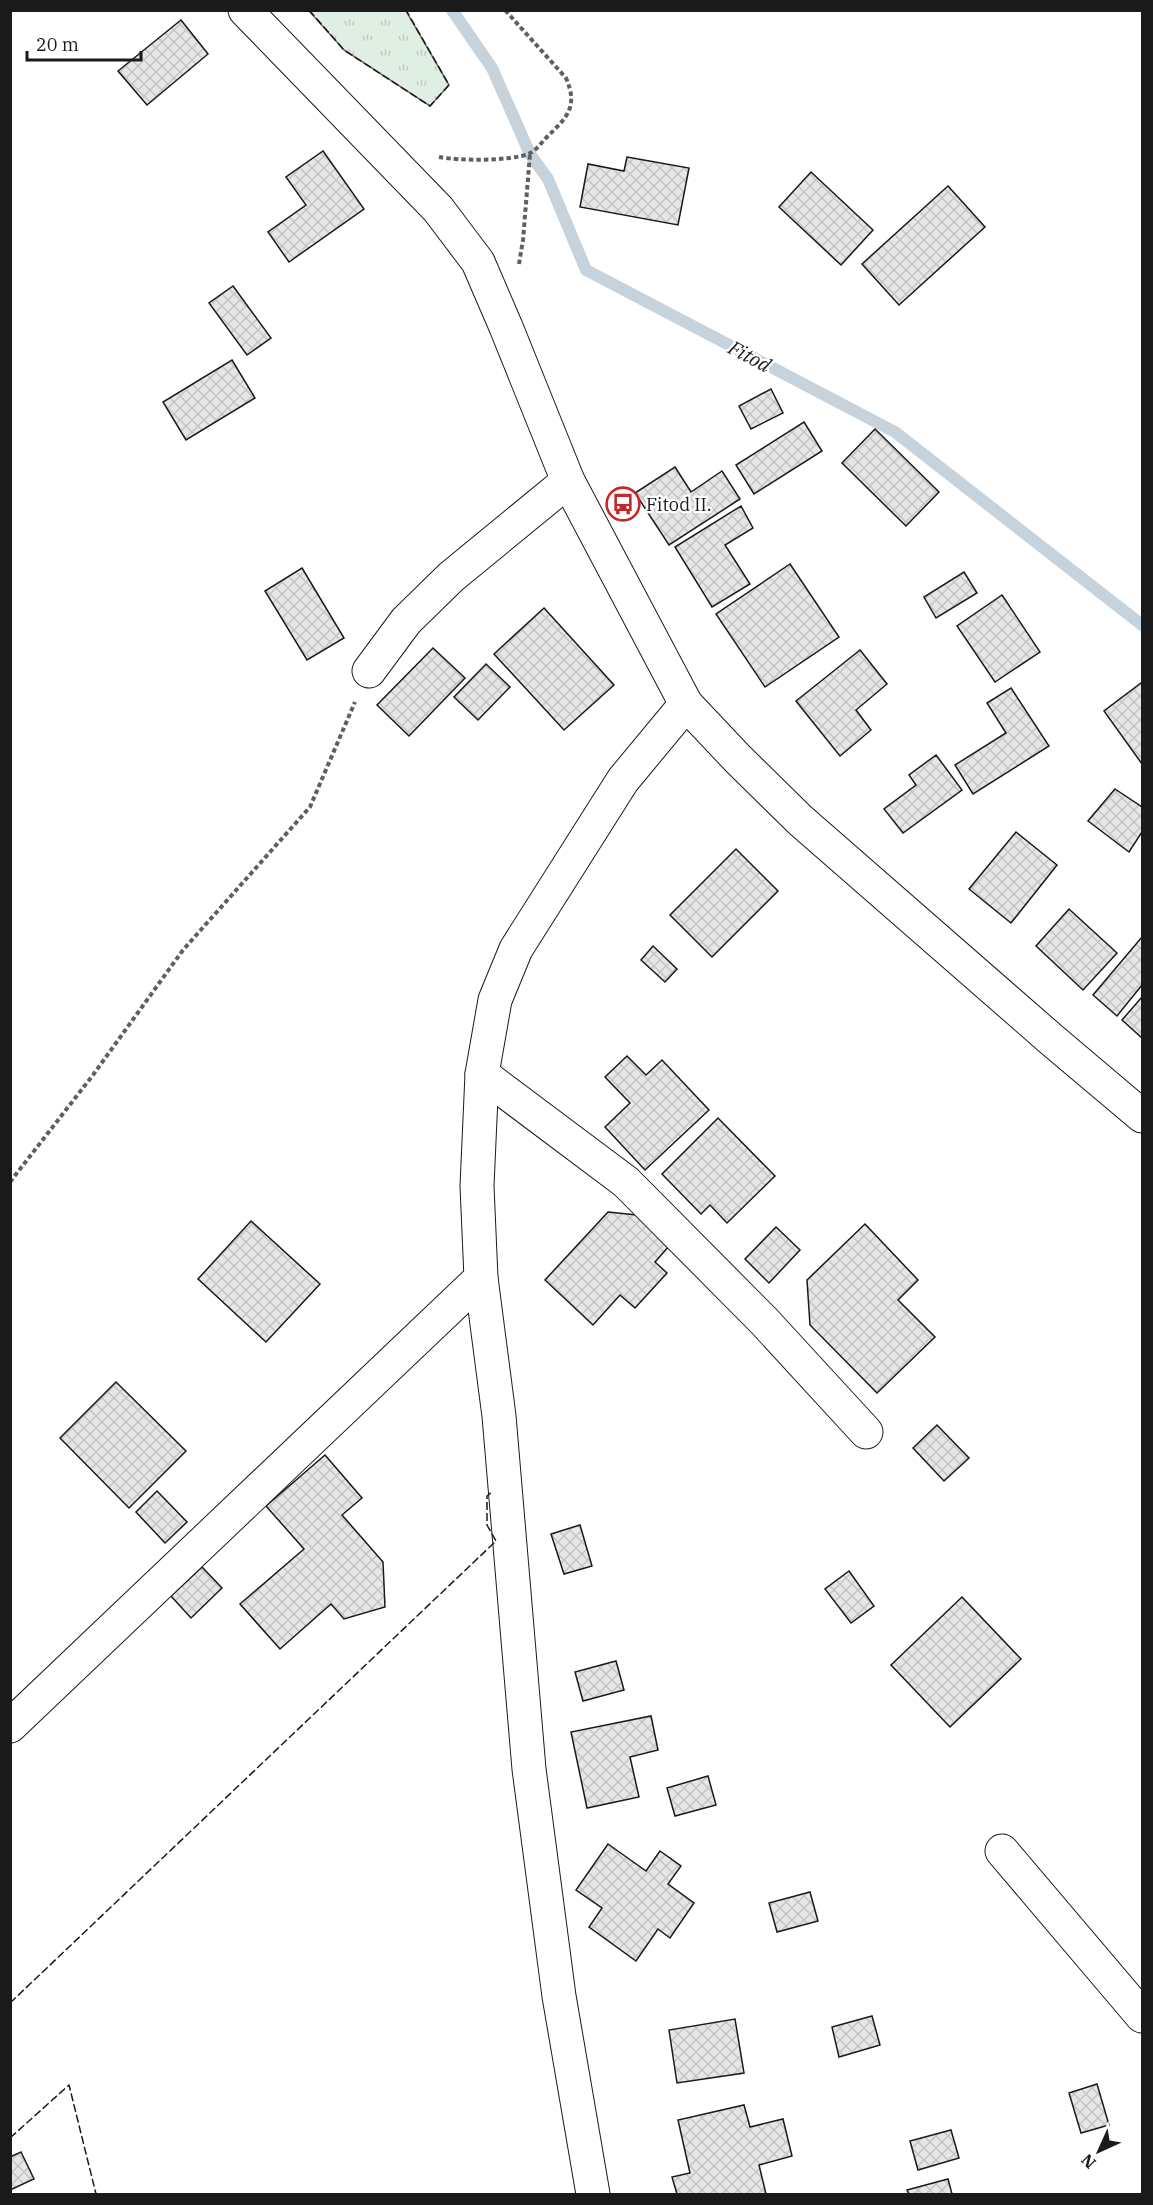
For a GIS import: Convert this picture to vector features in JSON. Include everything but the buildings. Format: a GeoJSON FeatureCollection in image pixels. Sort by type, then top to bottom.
{"type":"FeatureCollection","features":[{"type":"Feature","properties":{"kind":"street"},"geometry":{"type":"LineString","coordinates":[[245,10],[438,209],[478,262],[568,481],[686,704],[800,820],[1052,1040],[1143,1116]]}},
{"type":"Feature","properties":{"kind":"street"},"geometry":{"type":"LineString","coordinates":[[369,671],[406,621],[451,577],[568,481]]}},
{"type":"Feature","properties":{"kind":"street"},"geometry":{"type":"LineString","coordinates":[[593,2194],[559,1996],[529,1769],[499,1416],[482,1278],[477,1186],[482,1074],[495,1000],[516,949],[623,780],[686,704]]}},
{"type":"Feature","properties":{"kind":"street"},"geometry":{"type":"LineString","coordinates":[[482,1074],[626,1182],[764,1321],[866,1432]]}},
{"type":"Feature","properties":{"kind":"street"},"geometry":{"type":"LineString","coordinates":[[10,1726],[482,1278]]}},
{"type":"Feature","properties":{"kind":"street"},"geometry":{"type":"LineString","coordinates":[[1002,1851],[1143,2016]]}},
{"type":"Feature","properties":{"kind":"path"},"geometry":{"type":"LineString","coordinates":[[432,156],[485,160],[530,154],[565,118],[572,104],[571,91],[566,78],[505,10]]}},
{"type":"Feature","properties":{"kind":"path"},"geometry":{"type":"LineString","coordinates":[[517,272],[523,240],[530,154]]}},
{"type":"Feature","properties":{"kind":"path"},"geometry":{"type":"LineString","coordinates":[[10,1182],[93,1075],[183,950],[310,807],[369,671]]}},
{"type":"Feature","properties":{"kind":"green space"},"geometry":{"type":"Polygon","coordinates":[[[309,11],[406,11],[449,85],[430,106],[344,50],[309,11]]]}},
{"type":"Feature","properties":{"kind":"waterway","name":"Fitod"},"geometry":{"type":"LineString","coordinates":[[452,10],[492,68],[530,154],[548,179],[586,270],[895,432],[1142,625]]}},
{"type":"Feature","properties":{"kind":"fence"},"geometry":{"type":"LineString","coordinates":[[309,10],[344,50],[430,106],[449,85],[406,10]]}},
{"type":"Feature","properties":{"kind":"fence"},"geometry":{"type":"LineString","coordinates":[[10,2003],[496,1541],[487,1525],[487,1496],[493,1491]]}},
{"type":"Feature","properties":{"kind":"fence"},"geometry":{"type":"LineString","coordinates":[[10,2138],[69,2085],[96,2194]]}},
{"type":"Feature","properties":{"kind":"place","name":"Fitod II."},"geometry":{"type":"Point","coordinates":[623,504]}}]}
